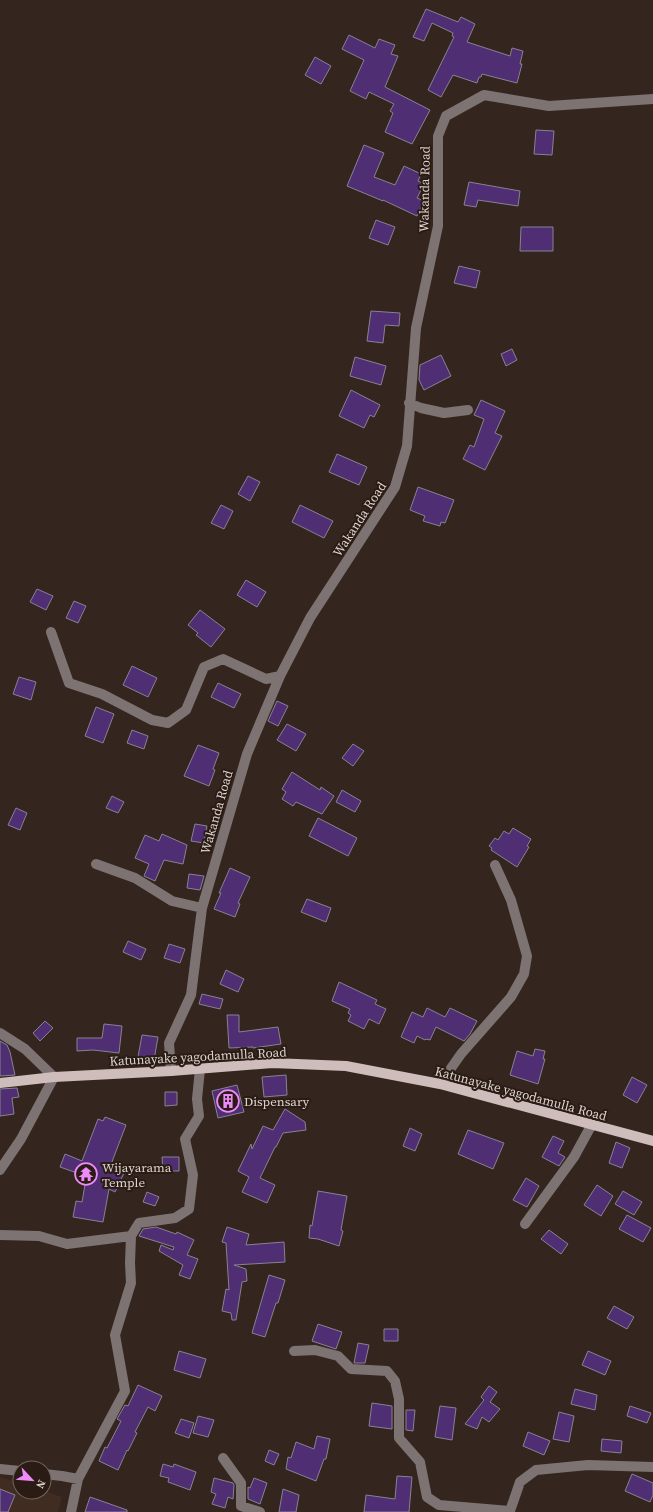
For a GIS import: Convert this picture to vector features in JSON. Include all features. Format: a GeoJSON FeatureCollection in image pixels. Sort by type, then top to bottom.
{"type":"FeatureCollection","features":[{"type":"Feature","properties":{"kind":"main road","name":"Katunayake yagodamulla Road"},"geometry":{"type":"LineString","coordinates":[[0,1083],[54,1077],[171,1071],[272,1063],[346,1066],[440,1084],[591,1126],[653,1141]]}},
{"type":"Feature","properties":{"kind":"street","name":"Wakanda Road"},"geometry":{"type":"LineString","coordinates":[[171,1071],[169,1043],[191,995],[202,908],[247,754],[280,676],[310,618],[396,487],[407,446],[416,328],[438,226],[438,136],[446,116],[484,95],[549,106],[653,99]]}},
{"type":"Feature","properties":{"kind":"street"},"geometry":{"type":"LineString","coordinates":[[409,404],[444,413],[468,410]]}},
{"type":"Feature","properties":{"kind":"street"},"geometry":{"type":"LineString","coordinates":[[51,632],[69,683],[102,694],[152,720],[168,723],[186,710],[204,667],[224,658],[266,679],[280,676]]}},
{"type":"Feature","properties":{"kind":"street"},"geometry":{"type":"LineString","coordinates":[[96,864],[134,878],[172,901],[202,908]]}},
{"type":"Feature","properties":{"kind":"street"},"geometry":{"type":"LineString","coordinates":[[440,1084],[461,1054],[511,997],[524,974],[528,956],[511,900],[495,865]]}},
{"type":"Feature","properties":{"kind":"street"},"geometry":{"type":"LineString","coordinates":[[0,1033],[25,1049],[54,1077],[21,1139],[0,1170]]}},
{"type":"Feature","properties":{"kind":"street"},"geometry":{"type":"LineString","coordinates":[[71,1512],[78,1479],[125,1391],[115,1335],[131,1283],[130,1263],[132,1235],[139,1223],[175,1218],[189,1209],[192,1175],[185,1139],[199,1116],[197,1099],[200,1069]]}},
{"type":"Feature","properties":{"kind":"street"},"geometry":{"type":"LineString","coordinates":[[525,1224],[574,1157],[591,1126]]}},
{"type":"Feature","properties":{"kind":"street"},"geometry":{"type":"LineString","coordinates":[[0,1235],[39,1236],[67,1244],[132,1235]]}},
{"type":"Feature","properties":{"kind":"street"},"geometry":{"type":"LineString","coordinates":[[294,1351],[315,1350],[338,1356],[351,1369],[387,1371],[395,1381],[399,1400],[399,1438],[420,1462],[427,1497],[439,1505],[510,1512],[520,1482],[536,1470],[588,1465],[653,1467]]}},
{"type":"Feature","properties":{"kind":"street"},"geometry":{"type":"LineString","coordinates":[[223,1458],[240,1483],[241,1506],[260,1512]]}},
{"type":"Feature","properties":{"kind":"street"},"geometry":{"type":"LineString","coordinates":[[0,1469],[12,1470]]}},
{"type":"Feature","properties":{"kind":"street"},"geometry":{"type":"LineString","coordinates":[[52,1475],[78,1479]]}},
{"type":"Feature","properties":{"kind":"shaded area"},"geometry":{"type":"Polygon","coordinates":[[[0,1477],[12,1481],[12,1500],[52,1500],[52,1494],[62,1497],[58,1512],[0,1512],[0,1477]]]}},
{"type":"Feature","properties":{"kind":"building"},"geometry":{"type":"Polygon","coordinates":[[[426,9],[458,22],[461,17],[475,24],[467,42],[510,56],[512,48],[523,51],[520,64],[522,64],[517,83],[482,74],[477,83],[453,75],[441,97],[428,90],[454,37],[452,36],[453,33],[432,23],[424,41],[413,37],[426,9]]]}},
{"type":"Feature","properties":{"kind":"building"},"geometry":{"type":"Polygon","coordinates":[[[349,35],[375,48],[379,39],[395,45],[391,54],[398,56],[385,87],[430,110],[412,144],[385,132],[393,113],[390,111],[394,104],[369,92],[366,99],[350,91],[364,60],[342,49],[349,35]]]}},
{"type":"Feature","properties":{"kind":"building"},"geometry":{"type":"Polygon","coordinates":[[[315,57],[331,66],[321,84],[305,75],[315,57]]]}},
{"type":"Feature","properties":{"kind":"building"},"geometry":{"type":"Polygon","coordinates":[[[536,130],[554,131],[552,155],[534,154],[536,130]]]}},
{"type":"Feature","properties":{"kind":"building"},"geometry":{"type":"Polygon","coordinates":[[[364,145],[384,153],[374,177],[395,185],[404,166],[421,174],[418,181],[424,184],[417,198],[424,201],[417,216],[383,200],[347,186],[364,145]]]}},
{"type":"Feature","properties":{"kind":"building"},"geometry":{"type":"Polygon","coordinates":[[[469,182],[520,191],[518,206],[478,200],[476,207],[464,205],[469,182]]]}},
{"type":"Feature","properties":{"kind":"building"},"geometry":{"type":"Polygon","coordinates":[[[376,220],[395,227],[388,245],[369,238],[376,220]]]}},
{"type":"Feature","properties":{"kind":"building"},"geometry":{"type":"Polygon","coordinates":[[[521,227],[553,227],[553,251],[520,251],[521,227]]]}},
{"type":"Feature","properties":{"kind":"building"},"geometry":{"type":"Polygon","coordinates":[[[459,266],[480,271],[476,288],[454,283],[459,266]]]}},
{"type":"Feature","properties":{"kind":"building"},"geometry":{"type":"Polygon","coordinates":[[[371,311],[400,313],[399,326],[385,325],[383,343],[367,341],[371,311]]]}},
{"type":"Feature","properties":{"kind":"building"},"geometry":{"type":"Polygon","coordinates":[[[512,349],[517,360],[506,366],[501,354],[512,349]]]}},
{"type":"Feature","properties":{"kind":"building"},"geometry":{"type":"Polygon","coordinates":[[[441,355],[451,376],[424,390],[419,380],[420,365],[441,355]]]}},
{"type":"Feature","properties":{"kind":"building"},"geometry":{"type":"Polygon","coordinates":[[[355,357],[386,366],[381,385],[350,376],[355,357]]]}},
{"type":"Feature","properties":{"kind":"building"},"geometry":{"type":"Polygon","coordinates":[[[351,390],[380,405],[374,417],[370,415],[364,428],[339,416],[351,390]]]}},
{"type":"Feature","properties":{"kind":"building"},"geometry":{"type":"Polygon","coordinates":[[[481,400],[505,411],[495,433],[502,436],[485,470],[463,459],[470,445],[474,447],[484,419],[474,415],[481,400]]]}},
{"type":"Feature","properties":{"kind":"building"},"geometry":{"type":"Polygon","coordinates":[[[337,454],[367,467],[359,485],[329,472],[337,454]]]}},
{"type":"Feature","properties":{"kind":"building"},"geometry":{"type":"Polygon","coordinates":[[[248,476],[260,482],[250,501],[238,494],[248,476]]]}},
{"type":"Feature","properties":{"kind":"building"},"geometry":{"type":"Polygon","coordinates":[[[418,487],[454,500],[445,523],[441,522],[440,526],[423,521],[425,516],[410,510],[418,487]]]}},
{"type":"Feature","properties":{"kind":"building"},"geometry":{"type":"Polygon","coordinates":[[[221,505],[233,511],[224,529],[211,523],[221,505]]]}},
{"type":"Feature","properties":{"kind":"building"},"geometry":{"type":"Polygon","coordinates":[[[300,505],[333,521],[324,538],[292,522],[300,505]]]}},
{"type":"Feature","properties":{"kind":"building"},"geometry":{"type":"Polygon","coordinates":[[[246,580],[266,592],[257,607],[237,595],[246,580]]]}},
{"type":"Feature","properties":{"kind":"building"},"geometry":{"type":"Polygon","coordinates":[[[37,589],[53,596],[46,610],[30,602],[37,589]]]}},
{"type":"Feature","properties":{"kind":"building"},"geometry":{"type":"Polygon","coordinates":[[[74,601],[86,606],[78,623],[66,618],[74,601]]]}},
{"type":"Feature","properties":{"kind":"building"},"geometry":{"type":"Polygon","coordinates":[[[200,610],[225,629],[211,647],[196,635],[198,633],[188,625],[200,610]]]}},
{"type":"Feature","properties":{"kind":"building"},"geometry":{"type":"Polygon","coordinates":[[[132,666],[157,678],[148,697],[123,685],[132,666]]]}},
{"type":"Feature","properties":{"kind":"building"},"geometry":{"type":"Polygon","coordinates":[[[19,677],[36,682],[31,700],[13,694],[19,677]]]}},
{"type":"Feature","properties":{"kind":"building"},"geometry":{"type":"Polygon","coordinates":[[[218,683],[241,694],[234,708],[211,697],[218,683]]]}},
{"type":"Feature","properties":{"kind":"building"},"geometry":{"type":"Polygon","coordinates":[[[277,701],[288,706],[278,726],[268,721],[277,701]]]}},
{"type":"Feature","properties":{"kind":"building"},"geometry":{"type":"Polygon","coordinates":[[[96,707],[114,714],[103,743],[85,736],[96,707]]]}},
{"type":"Feature","properties":{"kind":"building"},"geometry":{"type":"Polygon","coordinates":[[[287,724],[306,734],[296,751],[277,740],[287,724]]]}},
{"type":"Feature","properties":{"kind":"building"},"geometry":{"type":"Polygon","coordinates":[[[132,730],[148,736],[144,749],[127,743],[132,730]]]}},
{"type":"Feature","properties":{"kind":"building"},"geometry":{"type":"Polygon","coordinates":[[[353,744],[364,751],[353,766],[342,758],[353,744]]]}},
{"type":"Feature","properties":{"kind":"building"},"geometry":{"type":"Polygon","coordinates":[[[198,745],[219,753],[209,786],[184,776],[198,745]]]}},
{"type":"Feature","properties":{"kind":"building"},"geometry":{"type":"Polygon","coordinates":[[[292,772],[320,790],[321,787],[334,796],[322,814],[296,802],[293,806],[282,799],[286,792],[282,789],[292,772]]]}},
{"type":"Feature","properties":{"kind":"building"},"geometry":{"type":"Polygon","coordinates":[[[342,790],[361,801],[355,812],[336,802],[342,790]]]}},
{"type":"Feature","properties":{"kind":"building"},"geometry":{"type":"Polygon","coordinates":[[[112,796],[124,802],[118,813],[106,808],[112,796]]]}},
{"type":"Feature","properties":{"kind":"building"},"geometry":{"type":"Polygon","coordinates":[[[16,808],[27,813],[20,830],[8,825],[16,808]]]}},
{"type":"Feature","properties":{"kind":"building"},"geometry":{"type":"Polygon","coordinates":[[[318,818],[357,838],[348,856],[309,836],[318,818]]]}},
{"type":"Feature","properties":{"kind":"building"},"geometry":{"type":"Polygon","coordinates":[[[195,824],[207,826],[204,843],[191,841],[195,824]]]}},
{"type":"Feature","properties":{"kind":"building"},"geometry":{"type":"Polygon","coordinates":[[[513,828],[531,839],[527,846],[529,847],[517,867],[491,850],[492,848],[489,846],[495,838],[498,840],[504,831],[509,834],[513,828]]]}},
{"type":"Feature","properties":{"kind":"building"},"geometry":{"type":"Polygon","coordinates":[[[162,834],[187,845],[183,864],[164,860],[155,881],[144,876],[149,864],[135,858],[145,835],[159,841],[162,834]]]}},
{"type":"Feature","properties":{"kind":"building"},"geometry":{"type":"Polygon","coordinates":[[[230,868],[250,877],[238,903],[240,904],[235,917],[214,909],[230,868]]]}},
{"type":"Feature","properties":{"kind":"building"},"geometry":{"type":"Polygon","coordinates":[[[189,874],[204,876],[200,890],[187,888],[189,874]]]}},
{"type":"Feature","properties":{"kind":"building"},"geometry":{"type":"Polygon","coordinates":[[[307,899],[331,908],[326,922],[301,912],[307,899]]]}},
{"type":"Feature","properties":{"kind":"building"},"geometry":{"type":"Polygon","coordinates":[[[128,941],[146,949],[141,960],[123,952],[128,941]]]}},
{"type":"Feature","properties":{"kind":"building"},"geometry":{"type":"Polygon","coordinates":[[[169,944],[185,949],[180,963],[164,958],[169,944]]]}},
{"type":"Feature","properties":{"kind":"building"},"geometry":{"type":"Polygon","coordinates":[[[226,970],[244,979],[238,992],[220,984],[226,970]]]}},
{"type":"Feature","properties":{"kind":"building"},"geometry":{"type":"Polygon","coordinates":[[[339,982],[377,1000],[375,1004],[386,1009],[379,1024],[369,1019],[364,1029],[348,1021],[351,1015],[348,1013],[350,1009],[332,1001],[339,982]]]}},
{"type":"Feature","properties":{"kind":"building"},"geometry":{"type":"Polygon","coordinates":[[[202,994],[223,999],[220,1009],[199,1004],[202,994]]]}},
{"type":"Feature","properties":{"kind":"building"},"geometry":{"type":"Polygon","coordinates":[[[427,1008],[445,1017],[450,1008],[477,1021],[470,1034],[464,1041],[436,1027],[430,1040],[425,1040],[417,1036],[414,1043],[401,1037],[412,1012],[423,1017],[427,1008]]]}},
{"type":"Feature","properties":{"kind":"building"},"geometry":{"type":"Polygon","coordinates":[[[227,1015],[239,1015],[239,1032],[278,1027],[281,1044],[253,1048],[229,1048],[227,1015]]]}},
{"type":"Feature","properties":{"kind":"building"},"geometry":{"type":"Polygon","coordinates":[[[45,1021],[53,1028],[40,1041],[33,1033],[45,1021]]]}},
{"type":"Feature","properties":{"kind":"building"},"geometry":{"type":"Polygon","coordinates":[[[104,1024],[122,1026],[119,1053],[93,1050],[77,1051],[77,1038],[102,1038],[104,1024]]]}},
{"type":"Feature","properties":{"kind":"building"},"geometry":{"type":"Polygon","coordinates":[[[142,1035],[158,1037],[154,1060],[138,1057],[142,1035]]]}},
{"type":"Feature","properties":{"kind":"building"},"geometry":{"type":"Polygon","coordinates":[[[0,1041],[7,1045],[15,1075],[0,1076],[0,1041]]]}},
{"type":"Feature","properties":{"kind":"building"},"geometry":{"type":"Polygon","coordinates":[[[535,1049],[545,1051],[543,1059],[545,1059],[538,1084],[510,1075],[517,1051],[533,1056],[535,1049]]]}},
{"type":"Feature","properties":{"kind":"building"},"geometry":{"type":"Polygon","coordinates":[[[286,1075],[287,1095],[264,1097],[262,1077],[286,1075]]]}},
{"type":"Feature","properties":{"kind":"building"},"geometry":{"type":"Polygon","coordinates":[[[632,1077],[647,1085],[637,1103],[623,1095],[632,1077]]]}},
{"type":"Feature","properties":{"kind":"building","name":"Dispensary"},"geometry":{"type":"Polygon","coordinates":[[[237,1085],[244,1112],[218,1118],[212,1091],[237,1085]]]}},
{"type":"Feature","properties":{"kind":"building"},"geometry":{"type":"Polygon","coordinates":[[[17,1088],[19,1097],[12,1098],[14,1114],[0,1116],[0,1089],[17,1088]]]}},
{"type":"Feature","properties":{"kind":"building"},"geometry":{"type":"Polygon","coordinates":[[[165,1092],[177,1092],[177,1105],[165,1106],[165,1092]]]}},
{"type":"Feature","properties":{"kind":"building"},"geometry":{"type":"Polygon","coordinates":[[[285,1109],[305,1122],[306,1130],[283,1133],[275,1147],[260,1178],[275,1185],[267,1203],[242,1192],[249,1177],[238,1171],[251,1144],[252,1149],[263,1126],[273,1130],[285,1109]]]}},
{"type":"Feature","properties":{"kind":"building"},"geometry":{"type":"Polygon","coordinates":[[[105,1117],[126,1125],[110,1167],[124,1173],[115,1192],[109,1189],[103,1222],[73,1217],[76,1201],[82,1202],[86,1179],[79,1176],[80,1174],[60,1167],[65,1154],[82,1161],[98,1119],[103,1121],[105,1117]]]}},
{"type":"Feature","properties":{"kind":"building"},"geometry":{"type":"Polygon","coordinates":[[[410,1128],[422,1134],[415,1151],[403,1146],[410,1128]]]}},
{"type":"Feature","properties":{"kind":"building"},"geometry":{"type":"Polygon","coordinates":[[[468,1130],[504,1143],[493,1169],[458,1154],[468,1130]]]}},
{"type":"Feature","properties":{"kind":"building"},"geometry":{"type":"Polygon","coordinates":[[[553,1136],[564,1141],[558,1153],[565,1157],[559,1166],[542,1157],[553,1136]]]}},
{"type":"Feature","properties":{"kind":"building"},"geometry":{"type":"Polygon","coordinates":[[[616,1142],[630,1148],[622,1168],[609,1163],[616,1142]]]}},
{"type":"Feature","properties":{"kind":"building"},"geometry":{"type":"Polygon","coordinates":[[[162,1157],[179,1157],[179,1171],[163,1171],[162,1157]]]}},
{"type":"Feature","properties":{"kind":"building"},"geometry":{"type":"Polygon","coordinates":[[[526,1178],[539,1186],[527,1207],[513,1200],[526,1178]]]}},
{"type":"Feature","properties":{"kind":"building"},"geometry":{"type":"Polygon","coordinates":[[[597,1185],[613,1196],[601,1216],[584,1205],[597,1185]]]}},
{"type":"Feature","properties":{"kind":"building"},"geometry":{"type":"Polygon","coordinates":[[[318,1191],[347,1196],[341,1230],[343,1231],[339,1246],[318,1239],[309,1238],[310,1225],[312,1226],[318,1191]]]}},
{"type":"Feature","properties":{"kind":"building"},"geometry":{"type":"Polygon","coordinates":[[[623,1191],[642,1202],[634,1215],[615,1204],[623,1191]]]}},
{"type":"Feature","properties":{"kind":"building"},"geometry":{"type":"Polygon","coordinates":[[[147,1192],[159,1197],[155,1206],[143,1202],[147,1192]]]}},
{"type":"Feature","properties":{"kind":"building"},"geometry":{"type":"Polygon","coordinates":[[[627,1215],[651,1228],[643,1242],[619,1229],[627,1215]]]}},
{"type":"Feature","properties":{"kind":"building"},"geometry":{"type":"Polygon","coordinates":[[[156,1227],[176,1234],[177,1232],[194,1240],[187,1255],[198,1259],[190,1279],[179,1275],[183,1265],[159,1251],[161,1245],[173,1250],[174,1247],[139,1236],[143,1229],[156,1227]]]}},
{"type":"Feature","properties":{"kind":"building"},"geometry":{"type":"Polygon","coordinates":[[[227,1227],[249,1234],[246,1245],[284,1242],[285,1262],[234,1265],[246,1269],[247,1281],[242,1282],[236,1320],[232,1320],[231,1313],[222,1311],[226,1289],[229,1290],[226,1243],[222,1242],[227,1227]]]}},
{"type":"Feature","properties":{"kind":"building"},"geometry":{"type":"Polygon","coordinates":[[[549,1230],[568,1244],[561,1254],[541,1239],[549,1230]]]}},
{"type":"Feature","properties":{"kind":"building"},"geometry":{"type":"Polygon","coordinates":[[[269,1275],[285,1280],[265,1337],[252,1333],[269,1275]]]}},
{"type":"Feature","properties":{"kind":"building"},"geometry":{"type":"Polygon","coordinates":[[[614,1306],[634,1317],[627,1329],[607,1318],[614,1306]]]}},
{"type":"Feature","properties":{"kind":"building"},"geometry":{"type":"Polygon","coordinates":[[[318,1324],[342,1332],[336,1349],[312,1341],[318,1324]]]}},
{"type":"Feature","properties":{"kind":"building"},"geometry":{"type":"Polygon","coordinates":[[[384,1329],[398,1329],[398,1341],[384,1341],[384,1329]]]}},
{"type":"Feature","properties":{"kind":"building"},"geometry":{"type":"Polygon","coordinates":[[[358,1343],[369,1345],[365,1363],[354,1363],[358,1343]]]}},
{"type":"Feature","properties":{"kind":"building"},"geometry":{"type":"Polygon","coordinates":[[[179,1351],[206,1359],[200,1378],[174,1370],[179,1351]]]}},
{"type":"Feature","properties":{"kind":"building"},"geometry":{"type":"Polygon","coordinates":[[[588,1351],[611,1361],[605,1375],[582,1365],[588,1351]]]}},
{"type":"Feature","properties":{"kind":"building"},"geometry":{"type":"Polygon","coordinates":[[[138,1385],[162,1396],[155,1411],[148,1407],[135,1432],[137,1433],[118,1470],[99,1461],[105,1447],[107,1448],[121,1421],[117,1419],[125,1405],[128,1406],[138,1385]]]}},
{"type":"Feature","properties":{"kind":"building"},"geometry":{"type":"Polygon","coordinates":[[[489,1386],[497,1392],[490,1402],[500,1409],[489,1422],[482,1417],[477,1429],[465,1424],[484,1400],[481,1397],[489,1386]]]}},
{"type":"Feature","properties":{"kind":"building"},"geometry":{"type":"Polygon","coordinates":[[[575,1389],[597,1395],[595,1410],[571,1404],[575,1389]]]}},
{"type":"Feature","properties":{"kind":"building"},"geometry":{"type":"Polygon","coordinates":[[[372,1403],[392,1406],[392,1429],[369,1426],[372,1403]]]}},
{"type":"Feature","properties":{"kind":"building"},"geometry":{"type":"Polygon","coordinates":[[[440,1406],[456,1408],[452,1440],[435,1437],[440,1406]]]}},
{"type":"Feature","properties":{"kind":"building"},"geometry":{"type":"Polygon","coordinates":[[[630,1406],[651,1413],[647,1423],[627,1416],[630,1406]]]}},
{"type":"Feature","properties":{"kind":"building"},"geometry":{"type":"Polygon","coordinates":[[[406,1410],[415,1410],[413,1431],[406,1430],[406,1410]]]}},
{"type":"Feature","properties":{"kind":"building"},"geometry":{"type":"Polygon","coordinates":[[[559,1412],[574,1416],[569,1442],[553,1439],[559,1412]]]}},
{"type":"Feature","properties":{"kind":"building"},"geometry":{"type":"Polygon","coordinates":[[[198,1416],[214,1420],[208,1437],[193,1433],[198,1416]]]}},
{"type":"Feature","properties":{"kind":"building"},"geometry":{"type":"Polygon","coordinates":[[[181,1419],[194,1423],[189,1438],[175,1433],[181,1419]]]}},
{"type":"Feature","properties":{"kind":"building"},"geometry":{"type":"Polygon","coordinates":[[[528,1432],[550,1441],[544,1455],[523,1446],[528,1432]]]}},
{"type":"Feature","properties":{"kind":"building"},"geometry":{"type":"Polygon","coordinates":[[[317,1436],[330,1439],[326,1459],[324,1459],[316,1481],[286,1469],[288,1457],[291,1458],[296,1442],[314,1449],[317,1436]]]}},
{"type":"Feature","properties":{"kind":"building"},"geometry":{"type":"Polygon","coordinates":[[[602,1439],[622,1441],[621,1453],[601,1451],[602,1439]]]}},
{"type":"Feature","properties":{"kind":"building"},"geometry":{"type":"Polygon","coordinates":[[[269,1450],[279,1454],[274,1465],[265,1461],[269,1450]]]}},
{"type":"Feature","properties":{"kind":"building"},"geometry":{"type":"Polygon","coordinates":[[[163,1464],[173,1467],[174,1464],[196,1472],[190,1490],[168,1482],[169,1478],[160,1476],[163,1464]]]}},
{"type":"Feature","properties":{"kind":"building"},"geometry":{"type":"Polygon","coordinates":[[[632,1474],[653,1483],[653,1495],[650,1502],[625,1491],[632,1474]]]}},
{"type":"Feature","properties":{"kind":"building"},"geometry":{"type":"Polygon","coordinates":[[[397,1476],[412,1477],[409,1512],[364,1512],[366,1495],[395,1499],[397,1476]]]}},
{"type":"Feature","properties":{"kind":"building"},"geometry":{"type":"Polygon","coordinates":[[[214,1478],[233,1483],[234,1485],[233,1499],[228,1497],[225,1508],[212,1504],[216,1494],[211,1492],[214,1478]]]}},
{"type":"Feature","properties":{"kind":"building"},"geometry":{"type":"Polygon","coordinates":[[[254,1478],[267,1483],[260,1504],[248,1499],[248,1487],[250,1488],[254,1478]]]}},
{"type":"Feature","properties":{"kind":"building"},"geometry":{"type":"Polygon","coordinates":[[[0,1489],[12,1494],[13,1500],[8,1512],[0,1512],[0,1489]]]}},
{"type":"Feature","properties":{"kind":"building"},"geometry":{"type":"Polygon","coordinates":[[[283,1489],[299,1495],[296,1512],[279,1512],[283,1489]]]}},
{"type":"Feature","properties":{"kind":"building"},"geometry":{"type":"Polygon","coordinates":[[[90,1497],[127,1510],[127,1512],[85,1512],[90,1497]]]}},
{"type":"Feature","properties":{"kind":"place","name":"Dispensary"},"geometry":{"type":"Point","coordinates":[228,1101]}},
{"type":"Feature","properties":{"kind":"place","name":"Wijayarama Temple"},"geometry":{"type":"Point","coordinates":[86,1174]}}]}
